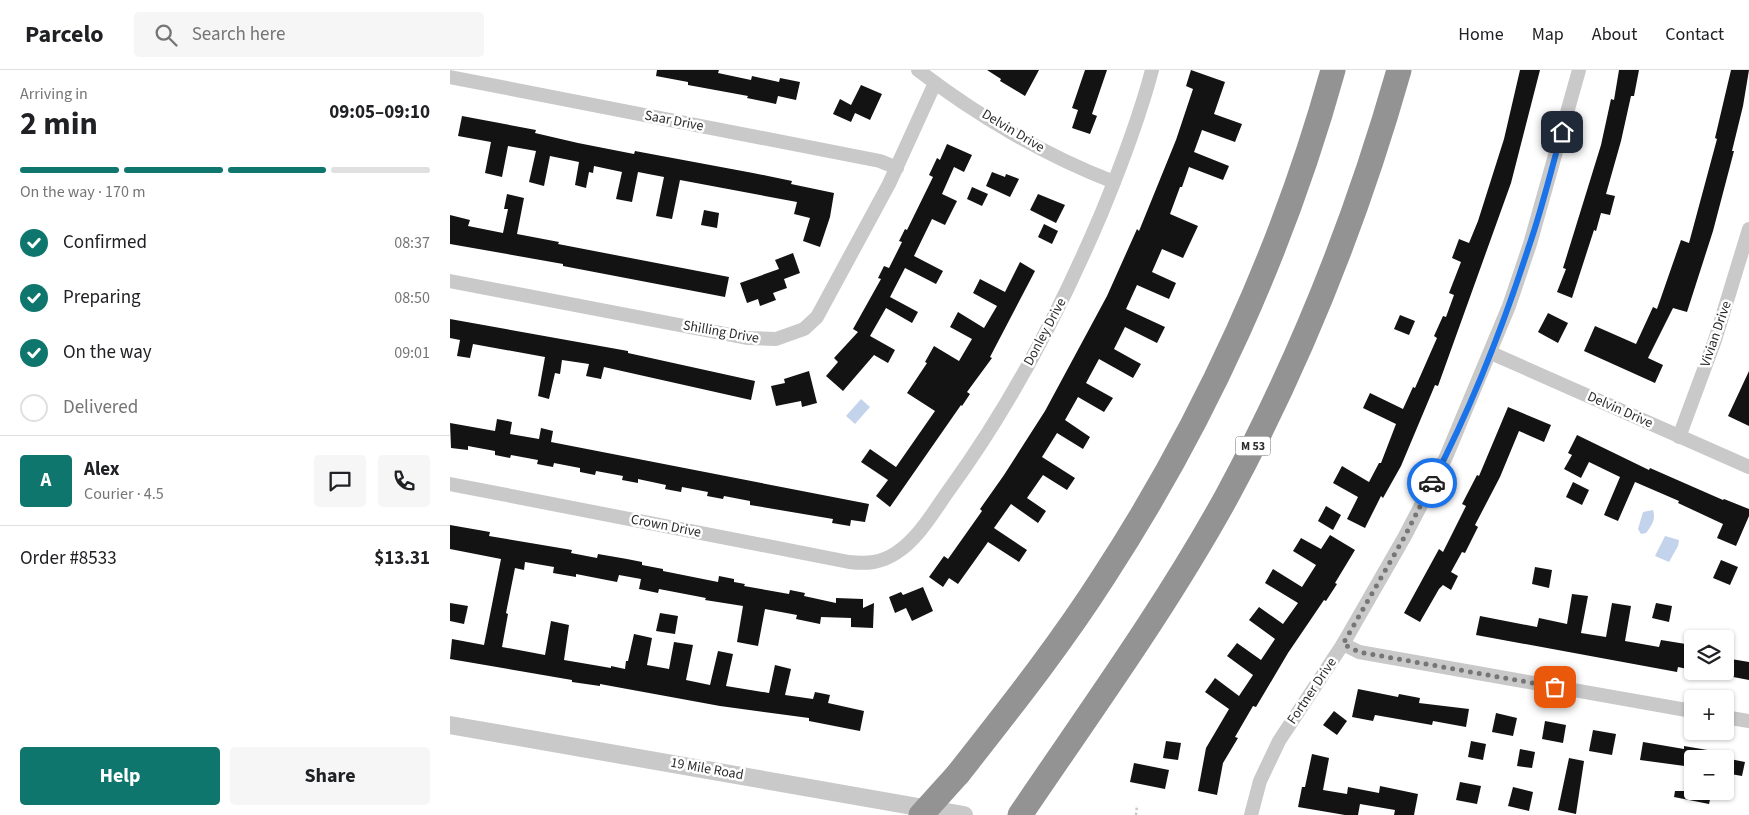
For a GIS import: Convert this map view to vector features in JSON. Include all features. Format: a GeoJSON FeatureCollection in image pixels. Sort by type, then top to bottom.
{"type":"FeatureCollection","features":[{"type":"Feature","properties":{"kind":"highway"},"geometry":{"type":"LineString","coordinates":[[921,815],[958,774],[1026,688],[1105,576],[1148,505],[1230,346],[1274,244],[1314,134],[1333,70]]}},
{"type":"Feature","properties":{"kind":"highway","name":"M 53"},"geometry":{"type":"LineString","coordinates":[[1020,815],[1162,605],[1200,543],[1254,445],[1301,346],[1338,255],[1374,155],[1399,70]]}},
{"type":"Feature","properties":{"kind":"street","name":"Delvin Drive"},"geometry":{"type":"LineString","coordinates":[[918,70],[1016,135],[1068,163],[1114,182]]}},
{"type":"Feature","properties":{"kind":"street","name":"Donley Drive"},"geometry":{"type":"LineString","coordinates":[[882,561],[897,553],[912,540],[958,478],[998,416],[1059,308],[1088,247],[1114,182],[1152,70]]}},
{"type":"Feature","properties":{"kind":"street","name":"Fortner Drive"},"geometry":{"type":"LineString","coordinates":[[1252,815],[1260,781],[1275,748],[1343,644],[1405,536],[1446,457],[1491,352],[1530,244],[1579,70]]}},
{"type":"Feature","properties":{"kind":"street","name":"Saar Drive"},"geometry":{"type":"LineString","coordinates":[[450,77],[870,160],[897,168]]}},
{"type":"Feature","properties":{"kind":"street","name":"Shilling Drive"},"geometry":{"type":"LineString","coordinates":[[450,281],[747,338],[776,339],[804,329],[816,317],[897,168],[935,83]]}},
{"type":"Feature","properties":{"kind":"street","name":"Vivian Drive"},"geometry":{"type":"LineString","coordinates":[[1679,437],[1715,340],[1749,229]]}},
{"type":"Feature","properties":{"kind":"street","name":"Delvin Drive"},"geometry":{"type":"LineString","coordinates":[[1491,352],[1749,467]]}},
{"type":"Feature","properties":{"kind":"street","name":"Crown Drive"},"geometry":{"type":"LineString","coordinates":[[450,484],[850,562],[872,563],[882,561]]}},
{"type":"Feature","properties":{"kind":"street"},"geometry":{"type":"LineString","coordinates":[[1343,644],[1359,652],[1684,710]]}},
{"type":"Feature","properties":{"kind":"street"},"geometry":{"type":"LineString","coordinates":[[1734,718],[1749,721]]}},
{"type":"Feature","properties":{"kind":"street","name":"19 Mile Road"},"geometry":{"type":"LineString","coordinates":[[450,725],[964,815]]}},
{"type":"Feature","properties":{"kind":"path"},"geometry":{"type":"LineString","coordinates":[[1136,815],[1137,805]]}},
{"type":"Feature","properties":{"kind":"water"},"geometry":{"type":"Polygon","coordinates":[[[861,399],[870,407],[855,424],[846,416],[861,399]]]}},
{"type":"Feature","properties":{"kind":"water"},"geometry":{"type":"Polygon","coordinates":[[[1653,510],[1654,520],[1652,525],[1646,533],[1641,534],[1638,529],[1643,512],[1653,510]]]}},
{"type":"Feature","properties":{"kind":"water"},"geometry":{"type":"Polygon","coordinates":[[[1665,536],[1679,540],[1678,546],[1669,562],[1655,556],[1665,536]]]}},
{"type":"Feature","properties":{"kind":"building"},"geometry":{"type":"Polygon","coordinates":[[[657,70],[719,70],[718,73],[751,80],[752,76],[779,82],[780,78],[800,82],[796,100],[778,96],[776,104],[656,76],[657,70]]]}},
{"type":"Feature","properties":{"kind":"building"},"geometry":{"type":"Polygon","coordinates":[[[987,70],[1039,70],[1025,96],[1000,81],[1001,79],[987,70]]]}},
{"type":"Feature","properties":{"kind":"building"},"geometry":{"type":"Polygon","coordinates":[[[1085,70],[1107,70],[1092,114],[1097,116],[1090,134],[1072,128],[1078,110],[1072,108],[1085,70]]]}},
{"type":"Feature","properties":{"kind":"building"},"geometry":{"type":"Polygon","coordinates":[[[1191,70],[1225,82],[1214,114],[1242,124],[1235,142],[1202,130],[1194,152],[1229,166],[1223,180],[1189,167],[1170,214],[1198,226],[1183,258],[1162,249],[1152,272],[1176,283],[1169,299],[1137,285],[1126,309],[1165,327],[1157,343],[1125,327],[1114,349],[1141,364],[1133,378],[1099,359],[1086,383],[1113,398],[1104,412],[1078,397],[1065,420],[1090,437],[1083,449],[1057,433],[1042,457],[1075,478],[1067,490],[1043,475],[1027,498],[1046,511],[1038,523],[1011,504],[994,528],[1027,550],[1019,562],[988,542],[958,584],[949,578],[943,587],[929,577],[944,556],[948,559],[982,511],[980,509],[1045,411],[1107,296],[1137,229],[1139,231],[1176,140],[1193,89],[1186,86],[1191,70]]]}},
{"type":"Feature","properties":{"kind":"building"},"geometry":{"type":"Polygon","coordinates":[[[1520,70],[1540,70],[1511,183],[1438,386],[1435,385],[1401,466],[1383,498],[1381,496],[1365,528],[1347,519],[1358,497],[1333,483],[1342,466],[1369,482],[1379,463],[1381,463],[1396,424],[1363,408],[1370,393],[1403,409],[1413,387],[1415,388],[1437,338],[1434,336],[1443,316],[1446,317],[1454,295],[1449,293],[1461,262],[1452,258],[1459,239],[1469,243],[1478,221],[1504,139],[1520,70]]]}},
{"type":"Feature","properties":{"kind":"building"},"geometry":{"type":"Polygon","coordinates":[[[1619,70],[1639,70],[1634,96],[1631,96],[1606,194],[1615,196],[1610,215],[1601,213],[1572,298],[1557,292],[1566,269],[1563,268],[1601,145],[1611,99],[1614,100],[1619,70]]]}},
{"type":"Feature","properties":{"kind":"building"},"geometry":{"type":"Polygon","coordinates":[[[1731,70],[1749,70],[1743,106],[1732,151],[1734,151],[1713,231],[1687,312],[1673,308],[1648,358],[1663,365],[1655,383],[1584,351],[1595,326],[1636,344],[1653,307],[1657,309],[1681,240],[1689,243],[1717,139],[1715,138],[1731,70]]]}},
{"type":"Feature","properties":{"kind":"building"},"geometry":{"type":"Polygon","coordinates":[[[861,85],[882,94],[870,120],[855,113],[851,122],[833,114],[840,99],[851,105],[861,85]]]}},
{"type":"Feature","properties":{"kind":"building"},"geometry":{"type":"Polygon","coordinates":[[[462,116],[536,130],[535,133],[578,143],[634,154],[635,151],[792,181],[791,184],[834,193],[830,217],[820,247],[803,241],[810,218],[794,214],[797,202],[680,180],[672,219],[656,216],[664,177],[638,172],[632,202],[616,199],[622,172],[594,166],[593,173],[589,172],[586,188],[575,185],[579,162],[550,156],[544,186],[529,182],[536,151],[508,146],[502,177],[485,173],[491,142],[458,136],[462,116]]]}},
{"type":"Feature","properties":{"kind":"building"},"geometry":{"type":"Polygon","coordinates":[[[947,144],[972,155],[964,172],[954,167],[942,194],[957,201],[945,225],[932,219],[914,256],[943,271],[936,284],[905,268],[890,297],[918,312],[912,323],[886,308],[870,336],[895,350],[888,363],[874,355],[843,391],[826,376],[838,362],[834,358],[858,332],[853,329],[881,279],[878,278],[884,266],[889,268],[902,242],[899,241],[905,229],[907,230],[933,177],[929,175],[937,158],[940,160],[947,144]]]}},
{"type":"Feature","properties":{"kind":"building"},"geometry":{"type":"Polygon","coordinates":[[[992,172],[1005,177],[1006,174],[1019,179],[1010,197],[986,186],[992,172]]]}},
{"type":"Feature","properties":{"kind":"building"},"geometry":{"type":"Polygon","coordinates":[[[972,187],[988,194],[982,206],[967,199],[972,187]]]}},
{"type":"Feature","properties":{"kind":"building"},"geometry":{"type":"Polygon","coordinates":[[[507,194],[524,198],[517,234],[559,242],[558,244],[729,277],[725,297],[563,266],[563,264],[450,244],[450,215],[470,220],[468,226],[503,233],[508,209],[504,209],[507,194]]]}},
{"type":"Feature","properties":{"kind":"building"},"geometry":{"type":"Polygon","coordinates":[[[1038,194],[1065,205],[1056,223],[1030,210],[1038,194]]]}},
{"type":"Feature","properties":{"kind":"building"},"geometry":{"type":"Polygon","coordinates":[[[704,210],[719,213],[717,228],[701,225],[704,210]]]}},
{"type":"Feature","properties":{"kind":"building"},"geometry":{"type":"Polygon","coordinates":[[[1044,224],[1058,231],[1052,244],[1038,237],[1044,224]]]}},
{"type":"Feature","properties":{"kind":"building"},"geometry":{"type":"Polygon","coordinates":[[[793,253],[800,273],[784,279],[787,288],[773,293],[776,300],[760,306],[758,299],[747,303],[740,283],[779,269],[775,260],[793,253]]]}},
{"type":"Feature","properties":{"kind":"building"},"geometry":{"type":"Polygon","coordinates":[[[1020,262],[1035,271],[990,357],[992,358],[967,392],[970,394],[962,406],[890,507],[876,496],[888,480],[861,462],[870,449],[896,467],[935,411],[907,393],[927,363],[925,362],[934,346],[959,361],[972,339],[950,327],[958,312],[984,328],[997,306],[973,293],[980,279],[1005,292],[1020,262]]]}},
{"type":"Feature","properties":{"kind":"building"},"geometry":{"type":"Polygon","coordinates":[[[1548,313],[1568,323],[1558,343],[1538,332],[1548,313]]]}},
{"type":"Feature","properties":{"kind":"building"},"geometry":{"type":"Polygon","coordinates":[[[1400,315],[1415,321],[1409,335],[1394,329],[1400,315]]]}},
{"type":"Feature","properties":{"kind":"building"},"geometry":{"type":"Polygon","coordinates":[[[450,319],[628,351],[628,353],[755,381],[751,400],[604,367],[601,379],[586,376],[589,364],[562,360],[560,374],[555,373],[549,399],[538,396],[545,357],[473,344],[470,358],[457,356],[460,340],[450,338],[450,319]]]}},
{"type":"Feature","properties":{"kind":"building"},"geometry":{"type":"Polygon","coordinates":[[[809,371],[817,403],[802,407],[801,401],[776,406],[771,386],[785,383],[784,379],[809,371]]]}},
{"type":"Feature","properties":{"kind":"building"},"geometry":{"type":"Polygon","coordinates":[[[1749,371],[1749,426],[1728,416],[1749,371]]]}},
{"type":"Feature","properties":{"kind":"building"},"geometry":{"type":"Polygon","coordinates":[[[1508,407],[1551,425],[1544,442],[1519,431],[1500,477],[1475,525],[1478,527],[1465,553],[1462,552],[1451,572],[1458,576],[1451,590],[1443,585],[1439,589],[1420,622],[1404,613],[1439,549],[1443,552],[1466,506],[1462,504],[1477,475],[1479,476],[1508,407]]]}},
{"type":"Feature","properties":{"kind":"building"},"geometry":{"type":"Polygon","coordinates":[[[497,419],[512,422],[510,434],[539,439],[541,428],[553,431],[551,442],[869,504],[865,522],[851,520],[850,526],[832,523],[833,519],[750,505],[750,501],[724,496],[723,499],[707,496],[708,492],[682,487],[681,492],[665,489],[666,485],[638,479],[638,483],[622,480],[623,476],[596,471],[595,475],[580,472],[580,468],[554,463],[553,467],[537,464],[538,460],[511,455],[510,458],[495,455],[495,451],[468,446],[468,450],[451,448],[450,423],[495,431],[497,419]]]}},
{"type":"Feature","properties":{"kind":"building"},"geometry":{"type":"Polygon","coordinates":[[[1577,435],[1649,470],[1650,468],[1723,500],[1749,509],[1749,516],[1736,546],[1717,538],[1723,524],[1678,503],[1679,501],[1635,482],[1618,521],[1604,515],[1620,477],[1589,462],[1581,478],[1564,469],[1572,455],[1568,453],[1577,435]]]}},
{"type":"Feature","properties":{"kind":"building"},"geometry":{"type":"Polygon","coordinates":[[[1573,482],[1589,490],[1582,505],[1566,497],[1573,482]]]}},
{"type":"Feature","properties":{"kind":"building"},"geometry":{"type":"Polygon","coordinates":[[[1326,506],[1341,515],[1333,530],[1318,521],[1326,506]]]}},
{"type":"Feature","properties":{"kind":"building"},"geometry":{"type":"Polygon","coordinates":[[[450,525],[490,532],[489,536],[572,550],[571,553],[597,558],[598,554],[642,562],[642,565],[663,569],[663,571],[718,582],[719,576],[734,579],[734,582],[745,584],[744,586],[789,594],[790,590],[805,593],[804,596],[836,603],[836,598],[863,599],[863,608],[874,603],[873,628],[851,627],[851,618],[821,617],[820,624],[796,619],[797,615],[765,609],[758,646],[737,642],[743,606],[705,600],[706,598],[659,589],[658,593],[639,589],[641,579],[619,575],[617,582],[576,574],[576,577],[553,573],[554,567],[525,562],[524,570],[515,568],[506,613],[508,614],[502,647],[545,655],[551,621],[569,625],[564,660],[625,669],[634,634],[652,638],[647,665],[669,669],[674,642],[693,645],[686,680],[710,685],[718,651],[733,654],[726,686],[769,693],[775,665],[791,669],[785,695],[813,699],[815,692],[830,695],[828,703],[864,711],[860,731],[809,721],[809,718],[720,706],[600,684],[600,686],[572,682],[572,680],[450,659],[452,639],[484,645],[501,559],[450,549],[450,525]]]}},
{"type":"Feature","properties":{"kind":"building"},"geometry":{"type":"Polygon","coordinates":[[[1330,535],[1355,550],[1335,583],[1337,584],[1288,653],[1256,707],[1253,706],[1235,737],[1238,738],[1223,763],[1217,795],[1198,791],[1206,748],[1229,709],[1205,692],[1215,678],[1239,696],[1253,675],[1227,656],[1237,643],[1261,660],[1275,639],[1249,620],[1259,607],[1283,624],[1298,603],[1265,583],[1273,569],[1302,587],[1316,565],[1293,551],[1301,538],[1321,549],[1330,535]]]}},
{"type":"Feature","properties":{"kind":"building"},"geometry":{"type":"Polygon","coordinates":[[[1721,560],[1738,567],[1730,585],[1713,578],[1721,560]]]}},
{"type":"Feature","properties":{"kind":"building"},"geometry":{"type":"Polygon","coordinates":[[[1535,567],[1552,570],[1549,588],[1532,584],[1535,567]]]}},
{"type":"Feature","properties":{"kind":"building"},"geometry":{"type":"Polygon","coordinates":[[[923,587],[933,611],[912,621],[906,608],[895,613],[889,597],[901,592],[903,595],[923,587]]]}},
{"type":"Feature","properties":{"kind":"building"},"geometry":{"type":"Polygon","coordinates":[[[1572,594],[1588,596],[1581,633],[1606,637],[1612,603],[1631,606],[1625,641],[1659,647],[1661,640],[1684,644],[1684,668],[1678,667],[1677,672],[1476,635],[1480,616],[1537,627],[1539,618],[1567,624],[1572,594]]]}},
{"type":"Feature","properties":{"kind":"building"},"geometry":{"type":"Polygon","coordinates":[[[450,603],[468,606],[464,624],[450,621],[450,603]]]}},
{"type":"Feature","properties":{"kind":"building"},"geometry":{"type":"Polygon","coordinates":[[[1656,603],[1672,606],[1669,622],[1652,618],[1656,603]]]}},
{"type":"Feature","properties":{"kind":"building"},"geometry":{"type":"Polygon","coordinates":[[[660,613],[678,616],[675,634],[656,631],[660,613]]]}},
{"type":"Feature","properties":{"kind":"building"},"geometry":{"type":"Polygon","coordinates":[[[1734,660],[1749,662],[1749,680],[1734,677],[1734,660]]]}},
{"type":"Feature","properties":{"kind":"building"},"geometry":{"type":"Polygon","coordinates":[[[1358,689],[1398,697],[1399,694],[1420,698],[1419,703],[1469,709],[1466,727],[1433,721],[1432,725],[1375,715],[1373,721],[1352,717],[1358,689]]]}},
{"type":"Feature","properties":{"kind":"building"},"geometry":{"type":"Polygon","coordinates":[[[1334,711],[1347,721],[1337,735],[1323,725],[1334,711]]]}},
{"type":"Feature","properties":{"kind":"building"},"geometry":{"type":"Polygon","coordinates":[[[1496,713],[1517,718],[1513,736],[1492,732],[1496,713]]]}},
{"type":"Feature","properties":{"kind":"building"},"geometry":{"type":"Polygon","coordinates":[[[1545,721],[1566,725],[1563,743],[1542,739],[1545,721]]]}},
{"type":"Feature","properties":{"kind":"building"},"geometry":{"type":"Polygon","coordinates":[[[1593,730],[1616,734],[1612,755],[1589,751],[1593,730]]]}},
{"type":"Feature","properties":{"kind":"building"},"geometry":{"type":"Polygon","coordinates":[[[1166,741],[1181,743],[1178,760],[1163,758],[1166,741]]]}},
{"type":"Feature","properties":{"kind":"building"},"geometry":{"type":"Polygon","coordinates":[[[1471,741],[1486,744],[1483,760],[1468,757],[1471,741]]]}},
{"type":"Feature","properties":{"kind":"building"},"geometry":{"type":"Polygon","coordinates":[[[1643,742],[1684,749],[1684,746],[1707,750],[1684,750],[1684,766],[1640,760],[1643,742]]]}},
{"type":"Feature","properties":{"kind":"building"},"geometry":{"type":"Polygon","coordinates":[[[1520,749],[1535,752],[1532,768],[1517,766],[1520,749]]]}},
{"type":"Feature","properties":{"kind":"building"},"geometry":{"type":"Polygon","coordinates":[[[1312,754],[1329,758],[1323,790],[1347,794],[1348,787],[1379,793],[1380,786],[1418,794],[1414,815],[1394,815],[1395,810],[1360,804],[1358,815],[1345,815],[1298,807],[1302,787],[1305,787],[1312,754]]]}},
{"type":"Feature","properties":{"kind":"building"},"geometry":{"type":"Polygon","coordinates":[[[1569,758],[1584,761],[1576,814],[1558,810],[1569,758]]]}},
{"type":"Feature","properties":{"kind":"building"},"geometry":{"type":"Polygon","coordinates":[[[1734,760],[1745,762],[1742,776],[1734,775],[1734,760]]]}},
{"type":"Feature","properties":{"kind":"building"},"geometry":{"type":"Polygon","coordinates":[[[1134,763],[1169,770],[1165,789],[1130,782],[1134,763]]]}},
{"type":"Feature","properties":{"kind":"building"},"geometry":{"type":"Polygon","coordinates":[[[1460,782],[1481,786],[1477,804],[1456,800],[1460,782]]]}},
{"type":"Feature","properties":{"kind":"building"},"geometry":{"type":"Polygon","coordinates":[[[1513,787],[1533,792],[1529,811],[1508,806],[1513,787]]]}},
{"type":"Feature","properties":{"kind":"building"},"geometry":{"type":"Polygon","coordinates":[[[1675,791],[1684,791],[1684,799],[1674,797],[1675,791]]]}},
{"type":"Feature","properties":{"kind":"building"},"geometry":{"type":"Polygon","coordinates":[[[1689,800],[1710,800],[1709,804],[1689,800]]]}},
{"type":"Feature","properties":{"kind":"way so far"},"geometry":{"type":"LineString","coordinates":[[1432,483],[1405,536],[1343,644],[1359,652],[1555,687]]}},
{"type":"Feature","properties":{"kind":"route"},"geometry":{"type":"LineString","coordinates":[[1432,483],[1446,457],[1509,306],[1530,244],[1562,132]]}}]}
